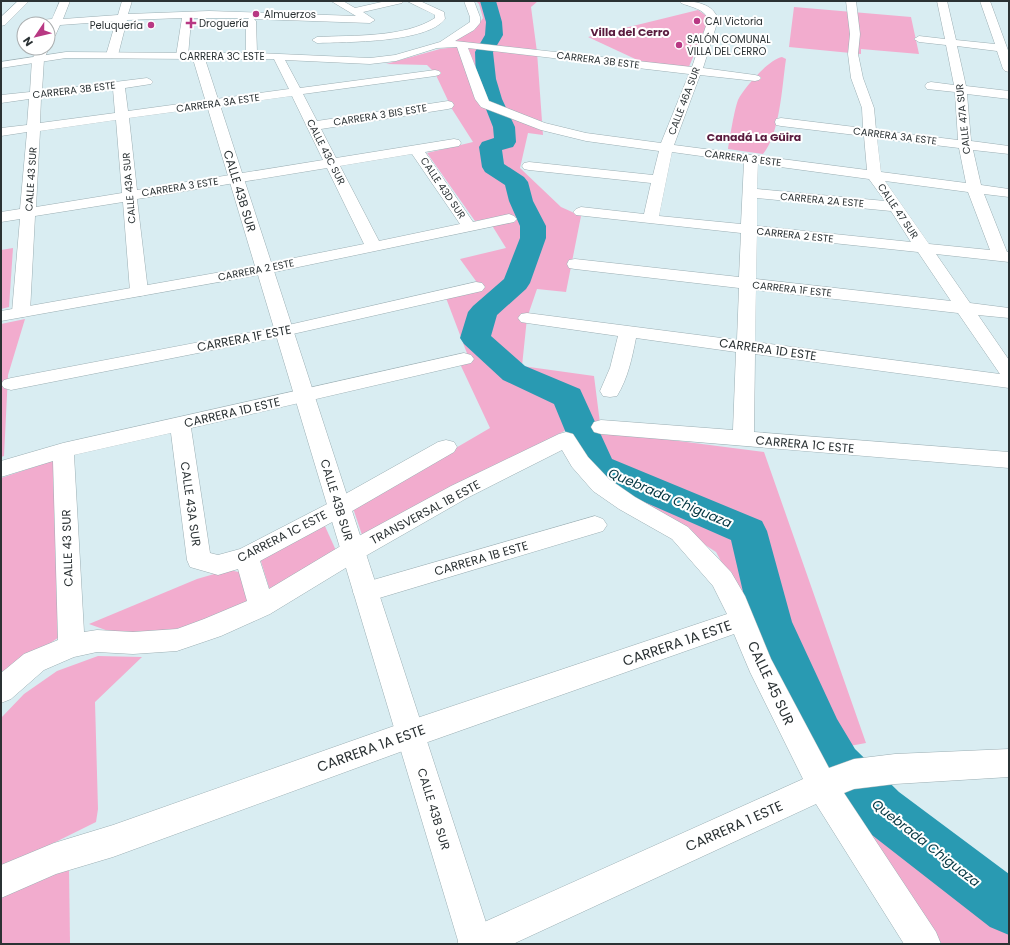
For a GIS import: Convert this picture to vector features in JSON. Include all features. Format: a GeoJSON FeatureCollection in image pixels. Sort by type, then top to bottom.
{"type":"FeatureCollection","features":[{"type":"Feature","properties":{"kind":"street"},"geometry":{"type":"LineString","coordinates":[[2,28],[24,1]]}},
{"type":"Feature","properties":{"kind":"street"},"geometry":{"type":"LineString","coordinates":[[56,19],[65,1]]}},
{"type":"Feature","properties":{"kind":"street"},"geometry":{"type":"LineString","coordinates":[[112,55],[127,1]]}},
{"type":"Feature","properties":{"kind":"street"},"geometry":{"type":"LineString","coordinates":[[219,1],[223,15]]}},
{"type":"Feature","properties":{"kind":"street"},"geometry":{"type":"LineString","coordinates":[[336,1],[355,11],[369,24]]}},
{"type":"Feature","properties":{"kind":"street"},"geometry":{"type":"LineString","coordinates":[[355,11],[399,1]]}},
{"type":"Feature","properties":{"kind":"street"},"geometry":{"type":"LineString","coordinates":[[317,40],[387,35],[414,31],[437,23],[440,19],[440,14],[412,1]]}},
{"type":"Feature","properties":{"kind":"street"},"geometry":{"type":"LineString","coordinates":[[441,44],[470,28],[475,23],[475,17],[469,1]]}},
{"type":"Feature","properties":{"kind":"street","name":"CALLE 46A SUR"},"geometry":{"type":"LineString","coordinates":[[651,219],[666,148],[696,71],[713,16],[706,10],[684,1]]}},
{"type":"Feature","properties":{"kind":"street","name":"CALLE 47 SUR"},"geometry":{"type":"LineString","coordinates":[[851,1],[854,34],[852,54],[857,78],[868,108],[874,175],[1009,374]]}},
{"type":"Feature","properties":{"kind":"street","name":"CALLE 47A SUR"},"geometry":{"type":"LineString","coordinates":[[942,1],[961,90],[965,144],[974,188],[1005,257]]}},
{"type":"Feature","properties":{"kind":"street"},"geometry":{"type":"LineString","coordinates":[[985,1],[1005,54],[1009,69]]}},
{"type":"Feature","properties":{"kind":"street"},"geometry":{"type":"LineString","coordinates":[[292,6],[297,16]]}},
{"type":"Feature","properties":{"kind":"street"},"geometry":{"type":"LineString","coordinates":[[122,21],[186,20],[223,15],[297,16],[369,24]]}},
{"type":"Feature","properties":{"kind":"street"},"geometry":{"type":"LineString","coordinates":[[56,27],[122,21],[206,17],[315,24],[369,24]]}},
{"type":"Feature","properties":{"kind":"street"},"geometry":{"type":"LineString","coordinates":[[186,20],[190,56]]}},
{"type":"Feature","properties":{"kind":"street"},"geometry":{"type":"LineString","coordinates":[[250,20],[252,56]]}},
{"type":"Feature","properties":{"kind":"street"},"geometry":{"type":"LineString","coordinates":[[315,24],[321,59]]}},
{"type":"Feature","properties":{"kind":"street"},"geometry":{"type":"LineString","coordinates":[[2,28],[16,25]]}},
{"type":"Feature","properties":{"kind":"street"},"geometry":{"type":"LineString","coordinates":[[919,40],[950,38],[970,34]]}},
{"type":"Feature","properties":{"kind":"street"},"geometry":{"type":"LineString","coordinates":[[983,35],[1009,37]]}},
{"type":"Feature","properties":{"kind":"street"},"geometry":{"type":"LineString","coordinates":[[950,38],[1005,54]]}},
{"type":"Feature","properties":{"kind":"street","name":"CARRERA 3B ESTE"},"geometry":{"type":"LineString","coordinates":[[441,44],[498,47],[755,78]]}},
{"type":"Feature","properties":{"kind":"street","name":"CARRERA 3C ESTE"},"geometry":{"type":"LineString","coordinates":[[56,55],[278,56],[356,61],[390,59],[441,44]]}},
{"type":"Feature","properties":{"kind":"street","name":"CARRERA 3 ESTE"},"geometry":{"type":"LineString","coordinates":[[461,44],[482,102],[541,126],[574,135],[1009,193]]}},
{"type":"Feature","properties":{"kind":"street","name":"CARRERA 3C ESTE"},"geometry":{"type":"LineString","coordinates":[[1,65],[34,56]]}},
{"type":"Feature","properties":{"kind":"street","name":"CALLE 43 SUR"},"geometry":{"type":"LineString","coordinates":[[21,312],[35,127],[36,95],[41,56]]}},
{"type":"Feature","properties":{"kind":"street","name":"CALLE 43B SUR"},"geometry":{"type":"LineString","coordinates":[[190,56],[213,104],[476,944]]}},
{"type":"Feature","properties":{"kind":"street","name":"CALLE 43C SUR"},"geometry":{"type":"LineString","coordinates":[[278,56],[374,247]]}},
{"type":"Feature","properties":{"kind":"street"},"geometry":{"type":"LineString","coordinates":[[356,61],[368,82]]}},
{"type":"Feature","properties":{"kind":"street","name":"CARRERA 3A ESTE"},"geometry":{"type":"LineString","coordinates":[[1,132],[435,73]]}},
{"type":"Feature","properties":{"kind":"street","name":"CARRERA 3B ESTE"},"geometry":{"type":"LineString","coordinates":[[1,99],[147,82]]}},
{"type":"Feature","properties":{"kind":"street","name":"CALLE 43A SUR"},"geometry":{"type":"LineString","coordinates":[[119,85],[139,291]]}},
{"type":"Feature","properties":{"kind":"street"},"geometry":{"type":"LineString","coordinates":[[931,86],[1009,95]]}},
{"type":"Feature","properties":{"kind":"street","name":"CARRERA 3 BIS ESTE"},"geometry":{"type":"LineString","coordinates":[[313,126],[448,105]]}},
{"type":"Feature","properties":{"kind":"street","name":"CARRERA 3A ESTE"},"geometry":{"type":"LineString","coordinates":[[781,122],[1009,150]]}},
{"type":"Feature","properties":{"kind":"street","name":"CARRERA 3 ESTE"},"geometry":{"type":"LineString","coordinates":[[1,217],[454,142]]}},
{"type":"Feature","properties":{"kind":"street","name":"CALLE 43D SUR"},"geometry":{"type":"LineString","coordinates":[[416,149],[469,227]]}},
{"type":"Feature","properties":{"kind":"street"},"geometry":{"type":"LineString","coordinates":[[743,439],[751,159]]}},
{"type":"Feature","properties":{"kind":"street"},"geometry":{"type":"LineString","coordinates":[[529,166],[659,180]]}},
{"type":"Feature","properties":{"kind":"street","name":"CARRERA 2A ESTE"},"geometry":{"type":"LineString","coordinates":[[750,193],[895,207]]}},
{"type":"Feature","properties":{"kind":"street","name":"CARRERA 2 ESTE"},"geometry":{"type":"LineString","coordinates":[[581,212],[1005,257]]}},
{"type":"Feature","properties":{"kind":"street","name":"CARRERA 2 ESTE"},"geometry":{"type":"LineString","coordinates":[[1,316],[265,269],[510,219]]}},
{"type":"Feature","properties":{"kind":"street","name":"CARRERA 1F ESTE"},"geometry":{"type":"LineString","coordinates":[[575,264],[1009,313]]}},
{"type":"Feature","properties":{"kind":"street","name":"CARRERA 1F ESTE"},"geometry":{"type":"LineString","coordinates":[[11,384],[284,331],[476,287]]}},
{"type":"Feature","properties":{"kind":"street","name":"CARRERA 1D ESTE"},"geometry":{"type":"LineString","coordinates":[[527,318],[1009,382]]}},
{"type":"Feature","properties":{"kind":"street"},"geometry":{"type":"LineString","coordinates":[[610,390],[620,368],[628,331]]}},
{"type":"Feature","properties":{"kind":"street","name":"CARRERA 1D ESTE"},"geometry":{"type":"LineString","coordinates":[[1,469],[63,450],[464,359]]}},
{"type":"Feature","properties":{"kind":"street","name":"CALLE 43A SUR"},"geometry":{"type":"LineString","coordinates":[[180,424],[199,560]]}},
{"type":"Feature","properties":{"kind":"street","name":"CARRERA 1C ESTE"},"geometry":{"type":"LineString","coordinates":[[601,428],[1009,460]]}},
{"type":"Feature","properties":{"kind":"street","name":"TRANSVERSAL 1B ESTE"},"geometry":{"type":"LineString","coordinates":[[1,690],[34,662],[71,646],[97,641],[133,643],[177,640],[212,628],[261,606],[353,551],[459,492],[566,439]]}},
{"type":"Feature","properties":{"kind":"street","name":"CALLE 45 SUR"},"geometry":{"type":"LineString","coordinates":[[566,439],[580,462],[601,485],[627,503],[660,520],[680,533],[722,579],[732,596],[760,664],[838,780],[924,944]]}},
{"type":"Feature","properties":{"kind":"street","name":"CARRERA 1C ESTE"},"geometry":{"type":"LineString","coordinates":[[199,560],[218,565],[247,557],[339,508],[446,447]]}},
{"type":"Feature","properties":{"kind":"street","name":"CALLE 43 SUR"},"geometry":{"type":"LineString","coordinates":[[63,450],[71,646]]}},
{"type":"Feature","properties":{"kind":"street","name":"CARRERA 1B ESTE"},"geometry":{"type":"LineString","coordinates":[[366,592],[595,525]]}},
{"type":"Feature","properties":{"kind":"street"},"geometry":{"type":"LineString","coordinates":[[247,557],[261,606]]}},
{"type":"Feature","properties":{"kind":"street","name":"CARRERA 1A ESTE"},"geometry":{"type":"LineString","coordinates":[[1,882],[54,859],[113,841],[411,734],[742,620]]}},
{"type":"Feature","properties":{"kind":"street","name":"CARRERA 1 ESTE"},"geometry":{"type":"LineString","coordinates":[[476,944],[838,780],[895,769],[1009,763]]}},
{"type":"Feature","properties":{"kind":"shaded area"},"geometry":{"type":"Polygon","coordinates":[[[476,1],[538,1],[531,7],[537,52],[543,135],[528,133],[520,168],[561,207],[581,216],[566,292],[537,289],[527,318],[522,366],[594,376],[601,431],[764,452],[866,743],[811,753],[758,630],[716,552],[593,472],[566,430],[364,541],[353,508],[490,428],[461,366],[468,356],[446,298],[481,288],[460,259],[506,248],[488,219],[475,221],[427,153],[473,142],[452,109],[435,73],[427,65],[386,64],[440,49],[456,47],[451,42],[476,28],[483,18],[479,4],[476,1]]]}},
{"type":"Feature","properties":{"kind":"shaded area"},"geometry":{"type":"Polygon","coordinates":[[[794,7],[911,17],[919,54],[861,49],[861,54],[789,47],[794,7]]]}},
{"type":"Feature","properties":{"kind":"shaded area"},"geometry":{"type":"Polygon","coordinates":[[[698,10],[708,17],[708,22],[688,69],[646,64],[588,37],[698,10]]]}},
{"type":"Feature","properties":{"kind":"shaded area"},"geometry":{"type":"Polygon","coordinates":[[[782,57],[786,59],[781,96],[777,122],[769,145],[763,154],[728,149],[738,100],[746,88],[764,68],[782,57]]]}},
{"type":"Feature","properties":{"kind":"shaded area"},"geometry":{"type":"Polygon","coordinates":[[[13,248],[9,307],[1,309],[1,250],[13,248]]]}},
{"type":"Feature","properties":{"kind":"shaded area"},"geometry":{"type":"Polygon","coordinates":[[[25,319],[8,375],[4,456],[1,457],[1,324],[25,319]]]}},
{"type":"Feature","properties":{"kind":"shaded area"},"geometry":{"type":"Polygon","coordinates":[[[55,460],[65,633],[46,646],[1,672],[1,478],[55,460]]]}},
{"type":"Feature","properties":{"kind":"shaded area"},"geometry":{"type":"Polygon","coordinates":[[[324,524],[338,555],[271,594],[260,558],[324,524]]]}},
{"type":"Feature","properties":{"kind":"shaded area"},"geometry":{"type":"Polygon","coordinates":[[[228,570],[239,572],[245,581],[248,607],[219,621],[141,635],[114,633],[89,624],[197,579],[228,570]]]}},
{"type":"Feature","properties":{"kind":"shaded area"},"geometry":{"type":"Polygon","coordinates":[[[98,656],[142,657],[95,702],[98,809],[96,822],[1,869],[1,718],[24,694],[57,671],[98,656]]]}},
{"type":"Feature","properties":{"kind":"shaded area"},"geometry":{"type":"Polygon","coordinates":[[[887,788],[1009,883],[1009,944],[938,944],[835,790],[887,788]]]}},
{"type":"Feature","properties":{"kind":"shaded area"},"geometry":{"type":"Polygon","coordinates":[[[69,867],[70,944],[1,944],[1,896],[69,867]]]}},
{"type":"Feature","properties":{"kind":"waterway","name":"Quebrada Chiguaza"},"geometry":{"type":"LineString","coordinates":[[488,1],[494,22],[494,35],[484,52],[486,79],[492,99],[504,127],[505,142],[490,147],[493,167],[516,182],[521,201],[533,226],[533,238],[516,283],[483,312],[475,338],[514,373],[568,397],[598,467],[748,531],[771,622],[820,735],[838,766],[881,810],[1009,908]]}},
{"type":"Feature","properties":{"kind":"place","name":"Almuerzos"},"geometry":{"type":"Point","coordinates":[256,14]}},
{"type":"Feature","properties":{"kind":"place","name":"CAI Victoria"},"geometry":{"type":"Point","coordinates":[697,21]}},
{"type":"Feature","properties":{"kind":"place","name":"Droguería"},"geometry":{"type":"Point","coordinates":[191,23]}},
{"type":"Feature","properties":{"kind":"place","name":"Peluquería"},"geometry":{"type":"Point","coordinates":[151,25]}},
{"type":"Feature","properties":{"kind":"place","name":"SALÓN COMUNAL VILLA DEL CERRO"},"geometry":{"type":"Point","coordinates":[679,45]}},
{"type":"Feature","properties":{"kind":"district","name":"Villa del Cerro"},"geometry":{"type":"Point","coordinates":[630,32]}},
{"type":"Feature","properties":{"kind":"district","name":"Canadá La Güira"},"geometry":{"type":"Point","coordinates":[754,137]}}]}
